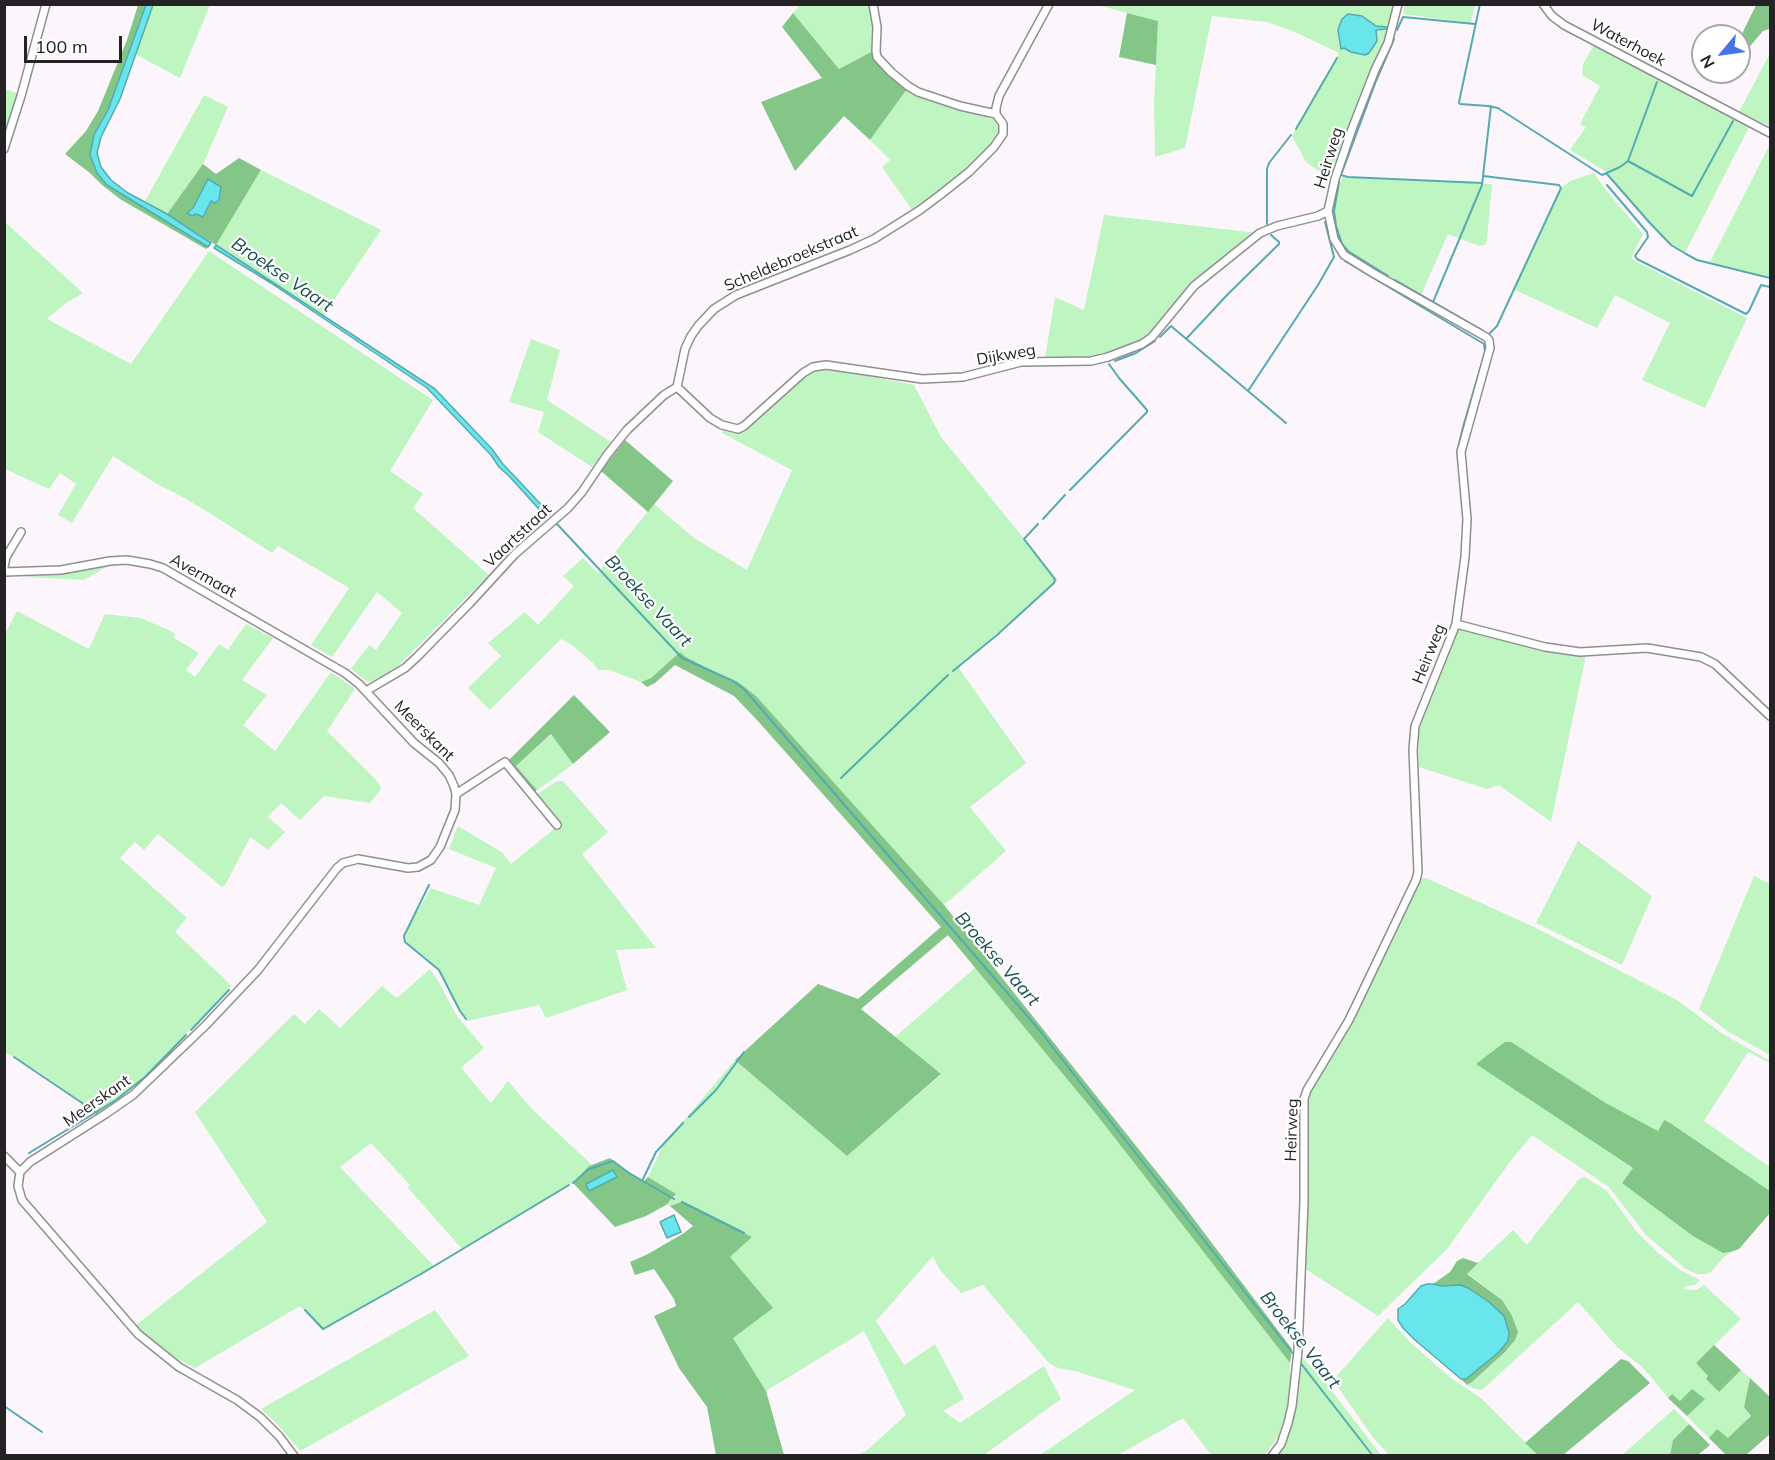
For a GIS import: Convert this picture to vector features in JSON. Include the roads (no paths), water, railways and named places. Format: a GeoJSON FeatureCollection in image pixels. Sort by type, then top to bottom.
{"type":"FeatureCollection","features":[{"type":"Feature","properties":{"kind":"street"},"geometry":{"type":"LineString","coordinates":[[4,149],[46,4]]}},
{"type":"Feature","properties":{"kind":"street"},"geometry":{"type":"LineString","coordinates":[[873,4],[877,27],[877,57],[891,72],[918,92],[960,106],[996,114]]}},
{"type":"Feature","properties":{"kind":"street","name":"Scheldebroekstraat"},"geometry":{"type":"LineString","coordinates":[[677,387],[686,349],[692,336],[698,326],[724,301],[874,238],[920,210],[962,177],[994,147],[1003,134],[1003,124],[996,114],[999,96],[1050,4]]}},
{"type":"Feature","properties":{"kind":"street","name":"Heirweg"},"geometry":{"type":"LineString","coordinates":[[1272,1455],[1281,1444],[1288,1423],[1296,1365],[1304,1201],[1304,1099],[1307,1090],[1349,1020],[1418,872],[1413,750],[1415,726],[1456,624],[1465,557],[1467,519],[1461,452],[1490,348],[1489,340],[1482,335],[1344,255],[1334,239],[1328,212],[1335,179],[1375,69],[1388,43],[1398,4]]}},
{"type":"Feature","properties":{"kind":"street","name":"Waterhoek"},"geometry":{"type":"LineString","coordinates":[[1543,4],[1552,16],[1564,25],[1770,132]]}},
{"type":"Feature","properties":{"kind":"street","name":"Dijkweg"},"geometry":{"type":"LineString","coordinates":[[677,387],[710,418],[722,425],[738,429],[813,367],[826,365],[922,379],[963,377],[1021,362],[1091,361],[1108,357],[1142,344],[1152,337],[1194,286],[1260,233],[1328,212]]}},
{"type":"Feature","properties":{"kind":"street","name":"Vaartstraat"},"geometry":{"type":"LineString","coordinates":[[366,691],[405,668],[417,657],[515,554],[582,492],[627,430],[664,395],[677,387]]}},
{"type":"Feature","properties":{"kind":"street"},"geometry":{"type":"LineString","coordinates":[[4,567],[6,557],[21,532]]}},
{"type":"Feature","properties":{"kind":"street","name":"Avermaat"},"geometry":{"type":"LineString","coordinates":[[4,572],[61,570],[127,560],[163,568],[345,673],[366,691]]}},
{"type":"Feature","properties":{"kind":"street"},"geometry":{"type":"LineString","coordinates":[[1456,624],[1545,647],[1580,652],[1647,648],[1701,657],[1715,664],[1770,716]]}},
{"type":"Feature","properties":{"kind":"street","name":"Meerskant"},"geometry":{"type":"LineString","coordinates":[[20,1172],[30,1162],[133,1095],[205,1026],[258,970],[337,868],[344,863],[358,859],[408,867],[418,867],[431,860],[440,847],[455,810],[454,786],[444,768],[414,743],[366,691]]}},
{"type":"Feature","properties":{"kind":"street"},"geometry":{"type":"LineString","coordinates":[[456,794],[505,762],[557,825]]}},
{"type":"Feature","properties":{"kind":"street"},"geometry":{"type":"LineString","coordinates":[[4,1156],[20,1172],[18,1186],[22,1200],[138,1334],[179,1367],[237,1400],[260,1417],[294,1455]]}},
{"type":"Feature","properties":{"kind":"water"},"geometry":{"type":"Polygon","coordinates":[[[146,5],[153,5],[120,99],[101,137],[97,153],[101,167],[111,180],[128,193],[167,214],[211,243],[208,247],[107,185],[97,173],[90,155],[94,135],[108,110],[146,5]]]}},
{"type":"Feature","properties":{"kind":"water"},"geometry":{"type":"Polygon","coordinates":[[[1348,14],[1362,16],[1376,26],[1387,27],[1387,29],[1376,30],[1377,41],[1365,55],[1341,49],[1338,30],[1342,19],[1348,14]]]}},
{"type":"Feature","properties":{"kind":"water"},"geometry":{"type":"Polygon","coordinates":[[[208,179],[221,187],[219,200],[215,203],[211,201],[203,217],[196,214],[192,216],[187,213],[193,208],[208,179]]]}},
{"type":"Feature","properties":{"kind":"water"},"geometry":{"type":"Polygon","coordinates":[[[216,245],[435,389],[550,514],[546,517],[427,388],[271,283],[214,248],[216,245]]]}},
{"type":"Feature","properties":{"kind":"water"},"geometry":{"type":"Polygon","coordinates":[[[613,1170],[617,1177],[589,1191],[586,1184],[613,1170]]]}},
{"type":"Feature","properties":{"kind":"water"},"geometry":{"type":"Polygon","coordinates":[[[674,1215],[681,1232],[667,1238],[660,1222],[674,1215]]]}},
{"type":"Feature","properties":{"kind":"water"},"geometry":{"type":"Polygon","coordinates":[[[1427,1284],[1461,1285],[1489,1302],[1504,1316],[1509,1332],[1508,1341],[1499,1352],[1466,1379],[1461,1379],[1415,1340],[1398,1320],[1398,1309],[1421,1286],[1427,1284]]]}},
{"type":"Feature","properties":{"kind":"waterway"},"geometry":{"type":"LineString","coordinates":[[1480,4],[1460,104],[1498,108],[1602,175],[1628,161],[1657,82]]}},
{"type":"Feature","properties":{"kind":"waterway"},"geometry":{"type":"LineString","coordinates":[[1397,30],[1403,17],[1475,24]]}},
{"type":"Feature","properties":{"kind":"waterway"},"geometry":{"type":"LineString","coordinates":[[1394,39],[1341,175],[1482,183]]}},
{"type":"Feature","properties":{"kind":"waterway"},"geometry":{"type":"LineString","coordinates":[[1296,129],[1337,58]]}},
{"type":"Feature","properties":{"kind":"waterway"},"geometry":{"type":"LineString","coordinates":[[1433,302],[1482,185],[1491,106]]}},
{"type":"Feature","properties":{"kind":"waterway"},"geometry":{"type":"LineString","coordinates":[[1628,161],[1692,196],[1733,121]]}},
{"type":"Feature","properties":{"kind":"waterway"},"geometry":{"type":"LineString","coordinates":[[1267,224],[1267,169],[1269,163],[1291,135]]}},
{"type":"Feature","properties":{"kind":"waterway"},"geometry":{"type":"LineString","coordinates":[[1607,174],[1671,245],[1697,260],[1770,278]]}},
{"type":"Feature","properties":{"kind":"waterway"},"geometry":{"type":"LineString","coordinates":[[1483,176],[1559,185],[1561,188],[1497,326],[1490,333]]}},
{"type":"Feature","properties":{"kind":"waterway"},"geometry":{"type":"LineString","coordinates":[[1339,182],[1334,211],[1342,244],[1348,251],[1388,276]]}},
{"type":"Feature","properties":{"kind":"waterway"},"geometry":{"type":"LineString","coordinates":[[1607,185],[1647,232],[1648,237],[1635,256],[1637,259],[1746,314],[1761,285],[1770,287]]}},
{"type":"Feature","properties":{"kind":"waterway"},"geometry":{"type":"LineString","coordinates":[[1248,391],[1334,257],[1325,222]]}},
{"type":"Feature","properties":{"kind":"waterway"},"geometry":{"type":"LineString","coordinates":[[1186,339],[1279,244],[1271,235]]}},
{"type":"Feature","properties":{"kind":"waterway"},"geometry":{"type":"LineString","coordinates":[[1345,261],[1484,344],[1485,352],[1457,452]]}},
{"type":"Feature","properties":{"kind":"waterway"},"geometry":{"type":"LineString","coordinates":[[1395,280],[1482,330]]}},
{"type":"Feature","properties":{"kind":"waterway"},"geometry":{"type":"LineString","coordinates":[[1160,337],[1171,326],[1286,423]]}},
{"type":"Feature","properties":{"kind":"waterway"},"geometry":{"type":"LineString","coordinates":[[1115,361],[1136,353],[1155,341]]}},
{"type":"Feature","properties":{"kind":"waterway"},"geometry":{"type":"LineString","coordinates":[[1070,490],[1147,412],[1109,364]]}},
{"type":"Feature","properties":{"kind":"waterway"},"geometry":{"type":"LineString","coordinates":[[1043,519],[1065,495]]}},
{"type":"Feature","properties":{"kind":"waterway","name":"Broekse Vaart"},"geometry":{"type":"LineString","coordinates":[[557,524],[682,658],[733,681],[744,689],[1036,1026],[1295,1356]]}},
{"type":"Feature","properties":{"kind":"waterway"},"geometry":{"type":"LineString","coordinates":[[953,671],[1054,583],[1054,578],[1024,539],[1038,524]]}},
{"type":"Feature","properties":{"kind":"waterway"},"geometry":{"type":"LineString","coordinates":[[841,778],[948,675]]}},
{"type":"Feature","properties":{"kind":"waterway"},"geometry":{"type":"LineString","coordinates":[[429,885],[404,936],[405,942],[439,970],[466,1019]]}},
{"type":"Feature","properties":{"kind":"waterway"},"geometry":{"type":"LineString","coordinates":[[191,1030],[229,990]]}},
{"type":"Feature","properties":{"kind":"waterway"},"geometry":{"type":"LineString","coordinates":[[29,1153],[116,1100],[145,1077],[186,1035]]}},
{"type":"Feature","properties":{"kind":"waterway"},"geometry":{"type":"LineString","coordinates":[[689,1117],[716,1090],[744,1052]]}},
{"type":"Feature","properties":{"kind":"waterway"},"geometry":{"type":"LineString","coordinates":[[14,1057],[97,1113]]}},
{"type":"Feature","properties":{"kind":"waterway"},"geometry":{"type":"LineString","coordinates":[[643,1179],[656,1152],[683,1123]]}},
{"type":"Feature","properties":{"kind":"waterway"},"geometry":{"type":"LineString","coordinates":[[573,1183],[589,1169],[613,1161],[674,1199]]}},
{"type":"Feature","properties":{"kind":"waterway"},"geometry":{"type":"LineString","coordinates":[[305,1310],[323,1329],[421,1274],[569,1185]]}},
{"type":"Feature","properties":{"kind":"waterway"},"geometry":{"type":"LineString","coordinates":[[682,1202],[744,1233]]}},
{"type":"Feature","properties":{"kind":"waterway","name":"Broekse Vaart"},"geometry":{"type":"LineString","coordinates":[[1299,1361],[1373,1456]]}},
{"type":"Feature","properties":{"kind":"waterway"},"geometry":{"type":"LineString","coordinates":[[4,1406],[42,1432]]}}]}
